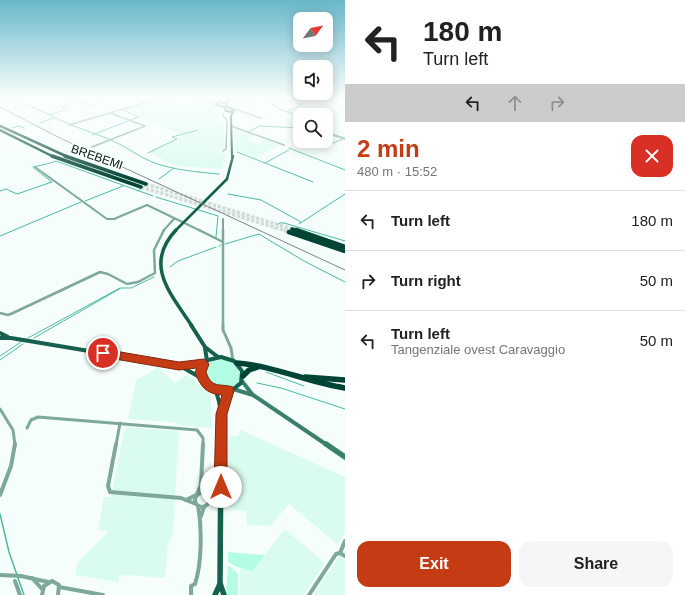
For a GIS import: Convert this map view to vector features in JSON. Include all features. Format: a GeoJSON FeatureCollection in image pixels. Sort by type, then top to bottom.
{"type":"FeatureCollection","features":[{"type":"Feature","properties":{"kind":"highway","name":"BREBEMI"},"geometry":{"type":"LineString","coordinates":[[0,126],[63,156],[146,184]]}},
{"type":"Feature","properties":{"kind":"highway","name":"BREBEMI"},"geometry":{"type":"LineString","coordinates":[[0,130],[57,158],[141,186]]}},
{"type":"Feature","properties":{"kind":"highway"},"geometry":{"type":"LineString","coordinates":[[345,247],[290,231],[345,251]]}},
{"type":"Feature","properties":{"kind":"highway"},"geometry":{"type":"LineString","coordinates":[[235,362],[264,366],[322,384],[345,388]]}},
{"type":"Feature","properties":{"kind":"highway"},"geometry":{"type":"LineString","coordinates":[[243,378],[251,369],[264,366]]}},
{"type":"Feature","properties":{"kind":"highway"},"geometry":{"type":"LineString","coordinates":[[302,377],[345,380]]}},
{"type":"Feature","properties":{"kind":"main road"},"geometry":{"type":"LineString","coordinates":[[218,358],[205,347],[162,277],[160,261],[162,250],[177,229],[230,173],[232,127]]}},
{"type":"Feature","properties":{"kind":"main road"},"geometry":{"type":"LineString","coordinates":[[0,333],[11,338]]}},
{"type":"Feature","properties":{"kind":"main road"},"geometry":{"type":"LineString","coordinates":[[0,338],[11,338],[179,366],[193,372],[202,379]]}},
{"type":"Feature","properties":{"kind":"main road"},"geometry":{"type":"LineString","coordinates":[[205,347],[206,362],[200,372],[206,385],[215,390],[231,390],[253,395],[345,457]]}},
{"type":"Feature","properties":{"kind":"main road"},"geometry":{"type":"LineString","coordinates":[[179,366],[206,362],[218,358],[224,358],[235,362],[242,369],[243,378],[253,395]]}},
{"type":"Feature","properties":{"kind":"main road"},"geometry":{"type":"LineString","coordinates":[[221,414],[231,390],[243,378]]}},
{"type":"Feature","properties":{"kind":"main road"},"geometry":{"type":"LineString","coordinates":[[215,390],[219,399],[221,414],[220,583],[224,595]]}},
{"type":"Feature","properties":{"kind":"main road"},"geometry":{"type":"LineString","coordinates":[[215,595],[220,583]]}},
{"type":"Feature","properties":{"kind":"street"},"geometry":{"type":"LineString","coordinates":[[92,146],[145,126],[142,125]]}},
{"type":"Feature","properties":{"kind":"street"},"geometry":{"type":"LineString","coordinates":[[223,151],[226,149],[228,136],[227,125]]}},
{"type":"Feature","properties":{"kind":"street"},"geometry":{"type":"LineString","coordinates":[[232,127],[284,145]]}},
{"type":"Feature","properties":{"kind":"street"},"geometry":{"type":"LineString","coordinates":[[333,134],[345,138]]}},
{"type":"Feature","properties":{"kind":"street"},"geometry":{"type":"LineString","coordinates":[[35,167],[84,205],[107,219],[114,218],[146,205],[223,243]]}},
{"type":"Feature","properties":{"kind":"street"},"geometry":{"type":"LineString","coordinates":[[0,313],[12,314],[100,272],[106,272],[121,284],[127,285],[137,283],[155,273],[152,256],[155,242],[174,219]]}},
{"type":"Feature","properties":{"kind":"street"},"geometry":{"type":"LineString","coordinates":[[223,219],[223,330],[231,346],[231,352],[235,362]]}},
{"type":"Feature","properties":{"kind":"street"},"geometry":{"type":"LineString","coordinates":[[224,358],[231,352]]}},
{"type":"Feature","properties":{"kind":"street"},"geometry":{"type":"LineString","coordinates":[[0,409],[12,429],[15,443],[10,466],[0,495]]}},
{"type":"Feature","properties":{"kind":"street"},"geometry":{"type":"LineString","coordinates":[[27,428],[31,420],[38,417],[186,429],[199,432],[203,438],[202,484],[204,493],[209,500],[204,506],[201,516],[197,578],[195,584],[191,586],[191,595]]}},
{"type":"Feature","properties":{"kind":"street"},"geometry":{"type":"LineString","coordinates":[[120,423],[108,486],[110,492],[181,498],[197,505],[204,506]]}},
{"type":"Feature","properties":{"kind":"street"},"geometry":{"type":"LineString","coordinates":[[201,516],[194,501],[202,484]]}},
{"type":"Feature","properties":{"kind":"street"},"geometry":{"type":"LineString","coordinates":[[186,500],[204,493]]}},
{"type":"Feature","properties":{"kind":"street"},"geometry":{"type":"LineString","coordinates":[[309,595],[336,554],[340,553],[345,541]]}},
{"type":"Feature","properties":{"kind":"street"},"geometry":{"type":"LineString","coordinates":[[340,553],[345,556]]}},
{"type":"Feature","properties":{"kind":"street"},"geometry":{"type":"LineString","coordinates":[[0,575],[55,582],[59,587],[103,595]]}},
{"type":"Feature","properties":{"kind":"street"},"geometry":{"type":"LineString","coordinates":[[32,578],[42,589]]}},
{"type":"Feature","properties":{"kind":"street"},"geometry":{"type":"LineString","coordinates":[[15,581],[20,595]]}},
{"type":"Feature","properties":{"kind":"street"},"geometry":{"type":"LineString","coordinates":[[42,595],[42,589],[48,582]]}},
{"type":"Feature","properties":{"kind":"street"},"geometry":{"type":"LineString","coordinates":[[58,595],[59,587]]}},
{"type":"Feature","properties":{"kind":"shaded area"},"geometry":{"type":"Polygon","coordinates":[[[159,125],[224,125],[224,149],[218,151],[226,155],[222,169],[179,166],[167,162],[149,151],[184,136],[159,125]]]}},
{"type":"Feature","properties":{"kind":"shaded area"},"geometry":{"type":"Polygon","coordinates":[[[234,128],[255,135],[246,140],[257,144],[266,140],[280,145],[256,157],[235,150],[234,128]]]}},
{"type":"Feature","properties":{"kind":"shaded area"},"geometry":{"type":"Polygon","coordinates":[[[158,367],[175,383],[186,375],[192,378],[211,395],[211,428],[177,425],[174,422],[128,419],[136,381],[158,367]]]}},
{"type":"Feature","properties":{"kind":"shaded area"},"geometry":{"type":"Polygon","coordinates":[[[125,427],[179,431],[173,535],[168,543],[165,578],[127,575],[119,576],[118,582],[75,575],[78,562],[109,531],[98,530],[104,497],[111,497],[125,427]]]}},
{"type":"Feature","properties":{"kind":"shaded area"},"geometry":{"type":"Polygon","coordinates":[[[241,430],[345,477],[345,532],[337,544],[289,504],[270,526],[247,525],[246,511],[236,510],[223,504],[224,452],[228,452],[228,439],[231,436],[238,436],[241,430]]]}},
{"type":"Feature","properties":{"kind":"shaded area"},"geometry":{"type":"Polygon","coordinates":[[[285,529],[325,563],[303,595],[240,595],[240,568],[252,571],[285,529]]]}},
{"type":"Feature","properties":{"kind":"shaded area"},"geometry":{"type":"Polygon","coordinates":[[[340,555],[345,559],[345,595],[313,595],[340,555]]]}},
{"type":"Feature","properties":{"kind":"green space"},"geometry":{"type":"Polygon","coordinates":[[[218,359],[228,360],[238,368],[240,378],[234,386],[226,389],[217,388],[205,377],[204,370],[208,364],[218,359]]]}},
{"type":"Feature","properties":{"kind":"green space"},"geometry":{"type":"Polygon","coordinates":[[[228,552],[265,555],[252,571],[237,567],[228,562],[228,552]]]}},
{"type":"Feature","properties":{"kind":"green space"},"geometry":{"type":"Polygon","coordinates":[[[228,565],[238,574],[238,595],[226,595],[228,565]]]}},
{"type":"Feature","properties":{"kind":"waterway"},"geometry":{"type":"LineString","coordinates":[[71,125],[95,134]]}},
{"type":"Feature","properties":{"kind":"waterway"},"geometry":{"type":"LineString","coordinates":[[95,134],[118,125]]}},
{"type":"Feature","properties":{"kind":"waterway"},"geometry":{"type":"LineString","coordinates":[[12,128],[19,126],[24,128]]}},
{"type":"Feature","properties":{"kind":"waterway"},"geometry":{"type":"LineString","coordinates":[[249,132],[259,126],[293,128]]}},
{"type":"Feature","properties":{"kind":"waterway"},"geometry":{"type":"LineString","coordinates":[[148,153],[177,139],[172,137],[198,130]]}},
{"type":"Feature","properties":{"kind":"waterway"},"geometry":{"type":"LineString","coordinates":[[95,134],[109,139]]}},
{"type":"Feature","properties":{"kind":"waterway"},"geometry":{"type":"LineString","coordinates":[[333,134],[345,138]]}},
{"type":"Feature","properties":{"kind":"waterway"},"geometry":{"type":"LineString","coordinates":[[333,143],[343,139]]}},
{"type":"Feature","properties":{"kind":"waterway"},"geometry":{"type":"LineString","coordinates":[[111,140],[147,160],[174,168]]}},
{"type":"Feature","properties":{"kind":"waterway"},"geometry":{"type":"LineString","coordinates":[[289,148],[345,170]]}},
{"type":"Feature","properties":{"kind":"waterway"},"geometry":{"type":"LineString","coordinates":[[265,163],[289,150]]}},
{"type":"Feature","properties":{"kind":"waterway"},"geometry":{"type":"LineString","coordinates":[[237,152],[265,163]]}},
{"type":"Feature","properties":{"kind":"waterway"},"geometry":{"type":"LineString","coordinates":[[47,164],[56,161],[138,191]]}},
{"type":"Feature","properties":{"kind":"waterway"},"geometry":{"type":"LineString","coordinates":[[265,163],[313,182]]}},
{"type":"Feature","properties":{"kind":"waterway"},"geometry":{"type":"LineString","coordinates":[[33,167],[46,164]]}},
{"type":"Feature","properties":{"kind":"waterway"},"geometry":{"type":"LineString","coordinates":[[0,191],[6,189],[17,194],[52,182],[34,168]]}},
{"type":"Feature","properties":{"kind":"waterway"},"geometry":{"type":"LineString","coordinates":[[159,179],[174,168]]}},
{"type":"Feature","properties":{"kind":"waterway"},"geometry":{"type":"LineString","coordinates":[[174,168],[219,174]]}},
{"type":"Feature","properties":{"kind":"waterway"},"geometry":{"type":"LineString","coordinates":[[85,201],[123,186]]}},
{"type":"Feature","properties":{"kind":"waterway","name":"BREBEMI"},"geometry":{"type":"LineString","coordinates":[[138,191],[145,186]]}},
{"type":"Feature","properties":{"kind":"waterway"},"geometry":{"type":"LineString","coordinates":[[138,191],[153,196]]}},
{"type":"Feature","properties":{"kind":"waterway"},"geometry":{"type":"LineString","coordinates":[[228,194],[261,200],[301,222]]}},
{"type":"Feature","properties":{"kind":"waterway"},"geometry":{"type":"LineString","coordinates":[[299,224],[345,194]]}},
{"type":"Feature","properties":{"kind":"waterway"},"geometry":{"type":"LineString","coordinates":[[156,197],[218,216],[216,237]]}},
{"type":"Feature","properties":{"kind":"waterway"},"geometry":{"type":"LineString","coordinates":[[0,236],[81,202]]}},
{"type":"Feature","properties":{"kind":"waterway"},"geometry":{"type":"LineString","coordinates":[[274,229],[280,223],[284,223],[345,241]]}},
{"type":"Feature","properties":{"kind":"waterway"},"geometry":{"type":"LineString","coordinates":[[225,244],[259,234],[304,261],[345,282]]}},
{"type":"Feature","properties":{"kind":"waterway"},"geometry":{"type":"LineString","coordinates":[[170,267],[178,261],[216,247]]}},
{"type":"Feature","properties":{"kind":"waterway"},"geometry":{"type":"LineString","coordinates":[[34,338],[121,288],[131,288],[154,277]]}},
{"type":"Feature","properties":{"kind":"waterway"},"geometry":{"type":"LineString","coordinates":[[28,338],[120,288]]}},
{"type":"Feature","properties":{"kind":"waterway"},"geometry":{"type":"LineString","coordinates":[[0,356],[21,342]]}},
{"type":"Feature","properties":{"kind":"waterway"},"geometry":{"type":"LineString","coordinates":[[0,360],[23,344]]}},
{"type":"Feature","properties":{"kind":"waterway"},"geometry":{"type":"LineString","coordinates":[[266,372],[304,386]]}},
{"type":"Feature","properties":{"kind":"waterway"},"geometry":{"type":"LineString","coordinates":[[257,383],[281,388],[345,409]]}},
{"type":"Feature","properties":{"kind":"waterway"},"geometry":{"type":"LineString","coordinates":[[0,514],[9,552],[17,575]]}},
{"type":"Feature","properties":{"kind":"waterway"},"geometry":{"type":"LineString","coordinates":[[18,578],[24,595]]}},
{"type":"Feature","properties":{"kind":"tunnel"},"geometry":{"type":"LineString","coordinates":[[146,184],[292,229]]}},
{"type":"Feature","properties":{"kind":"tunnel"},"geometry":{"type":"LineString","coordinates":[[141,187],[285,230]]}},
{"type":"Feature","properties":{"kind":"tunnel"},"geometry":{"type":"LineString","coordinates":[[285,230],[289,232]]}},
{"type":"Feature","properties":{"kind":"railway"},"geometry":{"type":"LineString","coordinates":[[34,125],[62,139],[345,270]]}},
{"type":"Feature","properties":{"kind":"route"},"geometry":{"type":"LineString","coordinates":[[103,353],[179,366],[204,364],[200,374],[204,383],[208,387],[215,390],[229,391],[221,414],[221,487]]}}]}
